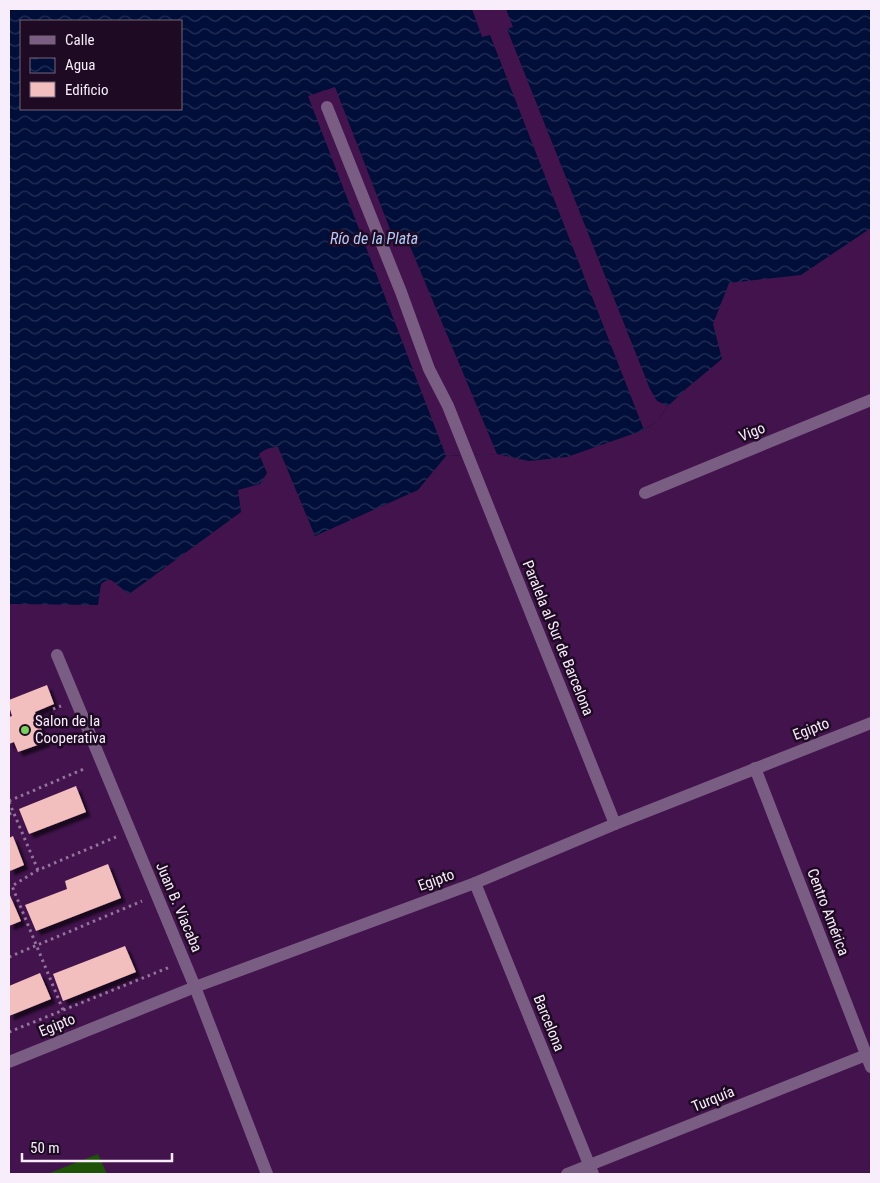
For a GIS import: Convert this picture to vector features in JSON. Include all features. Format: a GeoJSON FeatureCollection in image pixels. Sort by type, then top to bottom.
{"type":"FeatureCollection","features":[{"type":"Feature","properties":{"kind":"street","name":"Paralela al Sur de Barcelona"},"geometry":{"type":"LineString","coordinates":[[327,107],[401,292],[429,369],[448,406],[615,824]]}},
{"type":"Feature","properties":{"kind":"street","name":"Vigo"},"geometry":{"type":"LineString","coordinates":[[645,493],[871,400]]}},
{"type":"Feature","properties":{"kind":"street","name":"Juan B. Viacaba"},"geometry":{"type":"LineString","coordinates":[[56,655],[194,986],[267,1174]]}},
{"type":"Feature","properties":{"kind":"street","name":"Egipto"},"geometry":{"type":"LineString","coordinates":[[9,1062],[194,986],[475,883],[615,824],[871,723]]}},
{"type":"Feature","properties":{"kind":"street","name":"Centro América"},"geometry":{"type":"LineString","coordinates":[[755,768],[869,1054],[871,1067]]}},
{"type":"Feature","properties":{"kind":"street","name":"Barcelona"},"geometry":{"type":"LineString","coordinates":[[475,883],[591,1170]]}},
{"type":"Feature","properties":{"kind":"street","name":"Turquía"},"geometry":{"type":"LineString","coordinates":[[567,1174],[591,1170],[869,1054]]}},
{"type":"Feature","properties":{"kind":"path"},"geometry":{"type":"LineString","coordinates":[[38,870],[9,801],[101,762]]}},
{"type":"Feature","properties":{"kind":"path"},"geometry":{"type":"LineString","coordinates":[[9,814],[14,812]]}},
{"type":"Feature","properties":{"kind":"path"},"geometry":{"type":"LineString","coordinates":[[63,1010],[10,887],[38,870],[130,831]]}},
{"type":"Feature","properties":{"kind":"path"},"geometry":{"type":"LineString","coordinates":[[9,957],[148,898]]}},
{"type":"Feature","properties":{"kind":"path"},"geometry":{"type":"LineString","coordinates":[[9,1032],[184,962]]}},
{"type":"Feature","properties":{"kind":"green space"},"geometry":{"type":"Polygon","coordinates":[[[98,1154],[107,1174],[47,1174],[98,1154]]]}},
{"type":"Feature","properties":{"kind":"water","name":"Río de la Plata"},"geometry":{"type":"Polygon","coordinates":[[[9,9],[871,9],[871,228],[801,275],[729,283],[713,324],[722,359],[668,406],[657,421],[644,430],[567,457],[529,461],[497,454],[446,456],[418,490],[315,536],[278,447],[270,448],[259,454],[267,473],[260,484],[238,490],[241,512],[129,594],[111,580],[105,581],[101,584],[98,605],[9,604],[9,9]]]}},
{"type":"Feature","properties":{"kind":"pier"},"geometry":{"type":"Polygon","coordinates":[[[472,9],[506,9],[513,27],[507,29],[650,389],[657,401],[668,406],[657,421],[644,430],[490,35],[482,37],[472,9]]]}},
{"type":"Feature","properties":{"kind":"pier"},"geometry":{"type":"Polygon","coordinates":[[[335,87],[395,242],[407,239],[497,454],[446,456],[308,96],[335,87]]]}},
{"type":"Feature","properties":{"kind":"building","name":"Salon de la Cooperativa"},"geometry":{"type":"Polygon","coordinates":[[[47,685],[54,704],[35,712],[46,742],[18,752],[14,742],[9,744],[9,717],[12,716],[9,700],[47,685]]]}},
{"type":"Feature","properties":{"kind":"building"},"geometry":{"type":"Polygon","coordinates":[[[76,786],[86,812],[29,834],[19,809],[76,786]]]}},
{"type":"Feature","properties":{"kind":"building"},"geometry":{"type":"Polygon","coordinates":[[[13,836],[24,865],[10,871],[9,838],[13,836]]]}},
{"type":"Feature","properties":{"kind":"building"},"geometry":{"type":"Polygon","coordinates":[[[108,864],[121,898],[36,931],[25,905],[67,889],[65,881],[108,864]]]}},
{"type":"Feature","properties":{"kind":"building"},"geometry":{"type":"Polygon","coordinates":[[[9,893],[21,921],[9,926],[9,893]]]}},
{"type":"Feature","properties":{"kind":"building"},"geometry":{"type":"Polygon","coordinates":[[[125,946],[136,972],[63,1001],[53,974],[125,946]]]}},
{"type":"Feature","properties":{"kind":"building"},"geometry":{"type":"Polygon","coordinates":[[[40,973],[51,999],[9,1016],[9,986],[40,973]]]}},
{"type":"Feature","properties":{"kind":"place","name":"Salon de la Cooperativa"},"geometry":{"type":"Point","coordinates":[25,730]}}]}
